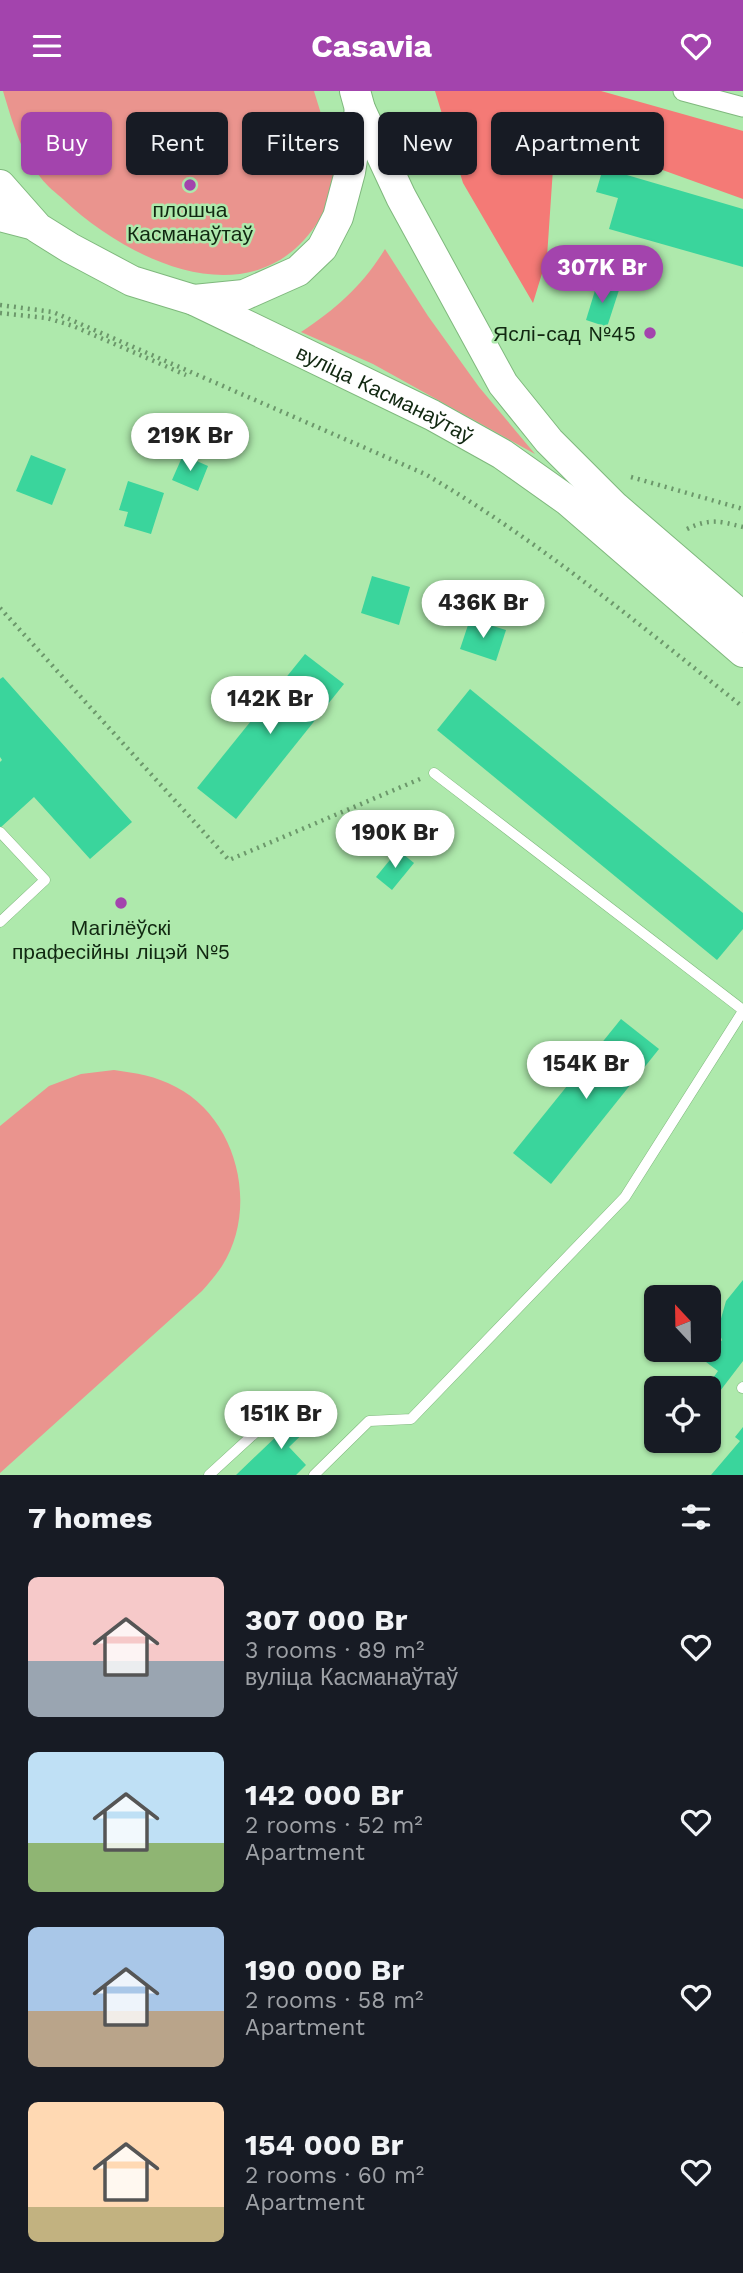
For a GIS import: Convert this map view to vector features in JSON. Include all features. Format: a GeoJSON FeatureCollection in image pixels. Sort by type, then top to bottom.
{"type":"FeatureCollection","features":[{"type":"Feature","properties":{"kind":"main road"},"geometry":{"type":"LineString","coordinates":[[194,300],[244,295],[298,271],[322,248],[338,217],[350,171],[357,100]]}},
{"type":"Feature","properties":{"kind":"main road"},"geometry":{"type":"LineString","coordinates":[[357,100],[401,197],[503,384],[549,441],[615,507],[743,617]]}},
{"type":"Feature","properties":{"kind":"main road","name":"вуліца Касманаўтаў"},"geometry":{"type":"LineString","coordinates":[[0,185],[38,228],[132,281],[194,300],[432,415],[502,454],[567,500],[743,652]]}},
{"type":"Feature","properties":{"kind":"street"},"geometry":{"type":"LineString","coordinates":[[683,91],[743,107]]}},
{"type":"Feature","properties":{"kind":"street"},"geometry":{"type":"LineString","coordinates":[[0,218],[38,228]]}},
{"type":"Feature","properties":{"kind":"lane"},"geometry":{"type":"LineString","coordinates":[[314,1475],[369,1421],[411,1419],[625,1197],[743,1011],[434,773]]}},
{"type":"Feature","properties":{"kind":"lane"},"geometry":{"type":"LineString","coordinates":[[0,832],[46,880],[0,922]]}},
{"type":"Feature","properties":{"kind":"lane"},"geometry":{"type":"LineString","coordinates":[[209,1475],[290,1401]]}},
{"type":"Feature","properties":{"kind":"path"},"geometry":{"type":"LineString","coordinates":[[0,305],[53,311],[425,474],[462,496],[607,599],[743,707]]}},
{"type":"Feature","properties":{"kind":"path"},"geometry":{"type":"LineString","coordinates":[[0,313],[47,318],[186,375]]}},
{"type":"Feature","properties":{"kind":"path"},"geometry":{"type":"LineString","coordinates":[[631,477],[743,509]]}},
{"type":"Feature","properties":{"kind":"path"},"geometry":{"type":"LineString","coordinates":[[687,529],[715,520],[743,527]]}},
{"type":"Feature","properties":{"kind":"path"},"geometry":{"type":"LineString","coordinates":[[0,608],[229,860],[434,773]]}},
{"type":"Feature","properties":{"kind":"shaded area","name":"плошча Касманаўтаў"},"geometry":{"type":"Polygon","coordinates":[[[3,91],[314,91],[320,112],[242,112],[242,175],[333,175],[332,190],[321,217],[308,235],[277,262],[246,273],[214,275],[181,269],[148,257],[88,221],[39,175],[112,175],[112,112],[21,112],[21,142],[3,91]]]}},
{"type":"Feature","properties":{"kind":"shaded area"},"geometry":{"type":"Polygon","coordinates":[[[435,91],[601,91],[743,131],[743,199],[664,171],[664,112],[491,112],[491,175],[553,175],[547,257],[533,303],[461,175],[477,175],[477,112],[441,112],[435,91]]]}},
{"type":"Feature","properties":{"kind":"shaded area"},"geometry":{"type":"Polygon","coordinates":[[[385,249],[428,316],[479,387],[535,454],[373,364],[301,332],[348,295],[368,274],[385,249]]]}},
{"type":"Feature","properties":{"kind":"shaded area"},"geometry":{"type":"Polygon","coordinates":[[[114,1070],[146,1075],[168,1083],[197,1101],[215,1120],[228,1142],[240,1192],[239,1218],[233,1243],[222,1266],[202,1291],[0,1473],[0,1126],[49,1086],[81,1074],[114,1070]]]}},
{"type":"Feature","properties":{"kind":"building"},"geometry":{"type":"Polygon","coordinates":[[[601,175],[627,175],[743,209],[743,267],[609,229],[618,198],[596,192],[601,175]]]}},
{"type":"Feature","properties":{"kind":"building"},"geometry":{"type":"Polygon","coordinates":[[[597,284],[619,290],[607,327],[586,320],[597,284]]]}},
{"type":"Feature","properties":{"kind":"building"},"geometry":{"type":"Polygon","coordinates":[[[31,455],[66,469],[52,505],[16,491],[31,455]]]}},
{"type":"Feature","properties":{"kind":"building"},"geometry":{"type":"Polygon","coordinates":[[[183,455],[208,466],[198,491],[172,480],[183,455]]]}},
{"type":"Feature","properties":{"kind":"building"},"geometry":{"type":"Polygon","coordinates":[[[128,481],[164,493],[151,534],[124,526],[128,512],[119,510],[128,481]]]}},
{"type":"Feature","properties":{"kind":"building"},"geometry":{"type":"Polygon","coordinates":[[[372,576],[410,587],[399,625],[361,613],[372,576]]]}},
{"type":"Feature","properties":{"kind":"building"},"geometry":{"type":"Polygon","coordinates":[[[470,619],[506,630],[496,661],[460,649],[470,619]]]}},
{"type":"Feature","properties":{"kind":"building"},"geometry":{"type":"Polygon","coordinates":[[[305,654],[344,684],[236,819],[197,788],[305,654]]]}},
{"type":"Feature","properties":{"kind":"building"},"geometry":{"type":"Polygon","coordinates":[[[3,677],[132,822],[90,859],[34,797],[0,828],[0,679],[3,677]]]}},
{"type":"Feature","properties":{"kind":"building"},"geometry":{"type":"Polygon","coordinates":[[[470,689],[743,913],[743,929],[717,960],[437,730],[470,689]]]}},
{"type":"Feature","properties":{"kind":"building"},"geometry":{"type":"Polygon","coordinates":[[[398,850],[414,863],[392,890],[376,877],[398,850]]]}},
{"type":"Feature","properties":{"kind":"building"},"geometry":{"type":"Polygon","coordinates":[[[621,1019],[659,1049],[551,1184],[513,1153],[621,1019]]]}},
{"type":"Feature","properties":{"kind":"building"},"geometry":{"type":"Polygon","coordinates":[[[743,1280],[743,1361],[721,1390],[721,1376],[714,1376],[718,1371],[706,1362],[721,1362],[721,1318],[726,1301],[743,1280]]]}},
{"type":"Feature","properties":{"kind":"building"},"geometry":{"type":"Polygon","coordinates":[[[305,1409],[316,1421],[289,1447],[306,1465],[296,1475],[236,1475],[305,1409]]]}},
{"type":"Feature","properties":{"kind":"building"},"geometry":{"type":"Polygon","coordinates":[[[743,1427],[743,1475],[711,1475],[740,1441],[735,1437],[743,1427]]]}},
{"type":"Feature","properties":{"kind":"place","name":"плошча Касманаўтаў"},"geometry":{"type":"Point","coordinates":[190,185]}},
{"type":"Feature","properties":{"kind":"place","name":"Яслі-сад №45"},"geometry":{"type":"Point","coordinates":[650,333]}},
{"type":"Feature","properties":{"kind":"place","name":"Магілёўскі прафесійны ліцэй №5"},"geometry":{"type":"Point","coordinates":[121,903]}}]}
